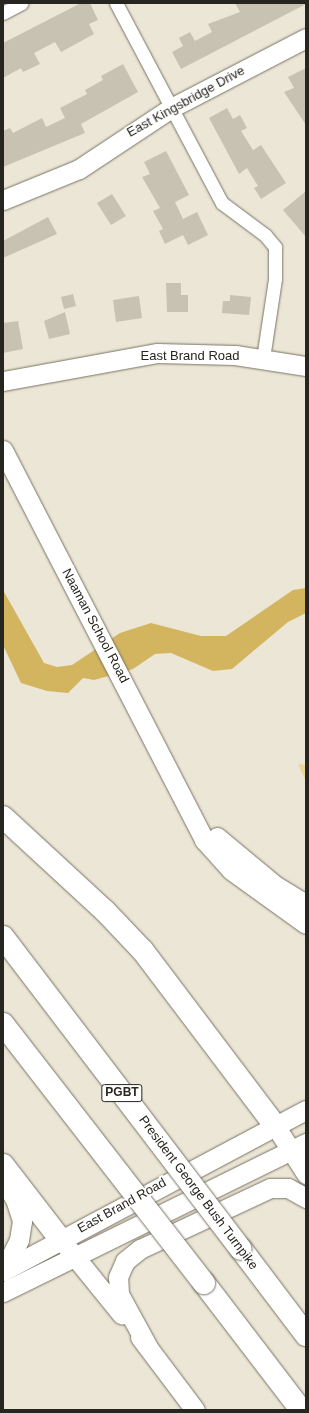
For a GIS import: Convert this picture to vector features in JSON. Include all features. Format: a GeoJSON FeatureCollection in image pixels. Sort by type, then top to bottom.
{"type":"FeatureCollection","features":[{"type":"Feature","properties":{"kind":"highway"},"geometry":{"type":"LineString","coordinates":[[3,816],[111,916],[182,998],[276,1127]]}},
{"type":"Feature","properties":{"kind":"highway","name":"President George Bush Turnpike"},"geometry":{"type":"LineString","coordinates":[[3,937],[306,1335]]}},
{"type":"Feature","properties":{"kind":"highway"},"geometry":{"type":"LineString","coordinates":[[3,1024],[204,1283],[300,1410]]}},
{"type":"Feature","properties":{"kind":"highway"},"geometry":{"type":"LineString","coordinates":[[3,1164],[61,1240]]}},
{"type":"Feature","properties":{"kind":"main road","name":"East Kingsbridge Drive"},"geometry":{"type":"LineString","coordinates":[[3,200],[79,169],[171,108],[306,38]]}},
{"type":"Feature","properties":{"kind":"main road","name":"East Brand Road"},"geometry":{"type":"LineString","coordinates":[[3,381],[157,353],[262,358],[306,366]]}},
{"type":"Feature","properties":{"kind":"main road","name":"Naaman School Road"},"geometry":{"type":"LineString","coordinates":[[3,450],[124,682],[204,840],[231,870],[306,924]]}},
{"type":"Feature","properties":{"kind":"main road"},"geometry":{"type":"LineString","coordinates":[[184,803],[236,854],[276,886],[306,904]]}},
{"type":"Feature","properties":{"kind":"main road","name":"East Brand Road"},"geometry":{"type":"LineString","coordinates":[[3,1271],[162,1183],[276,1127],[306,1110]]}},
{"type":"Feature","properties":{"kind":"main road"},"geometry":{"type":"LineString","coordinates":[[276,1127],[298,1148],[306,1174]]}},
{"type":"Feature","properties":{"kind":"main road","name":"East Brand Road"},"geometry":{"type":"LineString","coordinates":[[3,1292],[298,1148]]}},
{"type":"Feature","properties":{"kind":"main road"},"geometry":{"type":"LineString","coordinates":[[3,1180],[16,1199],[22,1221],[19,1240],[3,1271]]}},
{"type":"Feature","properties":{"kind":"main road"},"geometry":{"type":"LineString","coordinates":[[148,1346],[119,1294],[118,1277],[125,1261],[140,1249],[270,1188],[288,1188],[306,1198]]}},
{"type":"Feature","properties":{"kind":"main road"},"geometry":{"type":"LineString","coordinates":[[61,1240],[148,1346],[196,1410]]}},
{"type":"Feature","properties":{"kind":"street"},"geometry":{"type":"LineString","coordinates":[[3,14],[22,3]]}},
{"type":"Feature","properties":{"kind":"street"},"geometry":{"type":"LineString","coordinates":[[116,3],[222,203],[265,235],[274,247],[275,280],[262,358]]}},
{"type":"Feature","properties":{"kind":"shaded area"},"geometry":{"type":"Polygon","coordinates":[[[306,588],[306,613],[288,622],[232,669],[213,671],[171,653],[155,654],[133,669],[94,680],[83,678],[68,693],[47,691],[21,683],[3,645],[3,590],[44,663],[57,667],[72,665],[120,633],[151,623],[201,636],[226,636],[293,590],[306,588]]]}},
{"type":"Feature","properties":{"kind":"shaded area"},"geometry":{"type":"Polygon","coordinates":[[[298,764],[306,765],[306,781],[298,764]]]}},
{"type":"Feature","properties":{"kind":"building"},"geometry":{"type":"Polygon","coordinates":[[[81,3],[90,3],[98,20],[89,24],[94,34],[61,52],[55,42],[34,53],[40,64],[23,72],[21,68],[3,78],[3,43],[81,3]]]}},
{"type":"Feature","properties":{"kind":"building"},"geometry":{"type":"Polygon","coordinates":[[[235,3],[306,4],[181,69],[172,52],[183,46],[179,38],[190,32],[195,41],[212,32],[208,24],[240,12],[235,3]]]}},
{"type":"Feature","properties":{"kind":"building"},"geometry":{"type":"Polygon","coordinates":[[[123,64],[138,92],[81,124],[85,133],[3,167],[3,131],[10,128],[13,133],[42,118],[46,127],[65,118],[60,108],[87,94],[85,90],[103,80],[101,76],[123,64]]]}},
{"type":"Feature","properties":{"kind":"building"},"geometry":{"type":"Polygon","coordinates":[[[306,68],[306,125],[284,92],[294,88],[288,77],[306,68]]]}},
{"type":"Feature","properties":{"kind":"building"},"geometry":{"type":"Polygon","coordinates":[[[227,108],[233,119],[240,115],[247,128],[241,131],[253,150],[261,145],[286,183],[261,199],[254,188],[258,186],[247,168],[239,174],[209,118],[227,108]]]}},
{"type":"Feature","properties":{"kind":"building"},"geometry":{"type":"Polygon","coordinates":[[[166,151],[189,195],[175,202],[183,219],[197,212],[208,235],[188,245],[183,235],[165,244],[159,231],[163,229],[153,211],[160,208],[142,177],[150,174],[144,162],[166,151]]]}},
{"type":"Feature","properties":{"kind":"building"},"geometry":{"type":"Polygon","coordinates":[[[306,191],[306,237],[283,210],[306,191]]]}},
{"type":"Feature","properties":{"kind":"building"},"geometry":{"type":"Polygon","coordinates":[[[112,194],[126,216],[111,225],[97,203],[112,194]]]}},
{"type":"Feature","properties":{"kind":"building"},"geometry":{"type":"Polygon","coordinates":[[[48,217],[57,234],[3,258],[3,241],[48,217]]]}},
{"type":"Feature","properties":{"kind":"building"},"geometry":{"type":"Polygon","coordinates":[[[166,283],[181,283],[181,295],[188,295],[188,312],[167,312],[166,283]]]}},
{"type":"Feature","properties":{"kind":"building"},"geometry":{"type":"Polygon","coordinates":[[[73,294],[76,306],[64,309],[61,297],[73,294]]]}},
{"type":"Feature","properties":{"kind":"building"},"geometry":{"type":"Polygon","coordinates":[[[230,295],[251,297],[249,315],[222,313],[223,301],[230,301],[230,295]]]}},
{"type":"Feature","properties":{"kind":"building"},"geometry":{"type":"Polygon","coordinates":[[[139,296],[142,318],[116,322],[113,300],[139,296]]]}},
{"type":"Feature","properties":{"kind":"building"},"geometry":{"type":"Polygon","coordinates":[[[65,312],[70,334],[49,339],[44,321],[65,312]]]}},
{"type":"Feature","properties":{"kind":"building"},"geometry":{"type":"Polygon","coordinates":[[[18,321],[23,349],[3,353],[3,323],[18,321]]]}}]}
